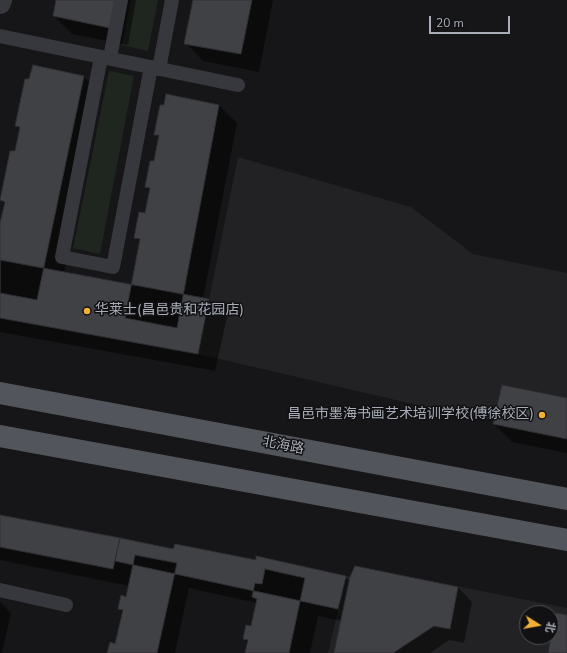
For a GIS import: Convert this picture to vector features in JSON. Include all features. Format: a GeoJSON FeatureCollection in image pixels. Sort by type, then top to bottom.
{"type":"FeatureCollection","features":[{"type":"Feature","properties":{"kind":"main road","name":"北海路"},"geometry":{"type":"LineString","coordinates":[[0,394],[567,499]]}},
{"type":"Feature","properties":{"kind":"main road"},"geometry":{"type":"LineString","coordinates":[[0,436],[567,540]]}},
{"type":"Feature","properties":{"kind":"lane"},"geometry":{"type":"LineString","coordinates":[[121,0],[106,58],[62,256],[113,267],[155,68],[172,0]]}},
{"type":"Feature","properties":{"kind":"lane"},"geometry":{"type":"LineString","coordinates":[[0,36],[238,85]]}},
{"type":"Feature","properties":{"kind":"lane"},"geometry":{"type":"LineString","coordinates":[[0,590],[66,605]]}},
{"type":"Feature","properties":{"kind":"shaded area"},"geometry":{"type":"Polygon","coordinates":[[[131,0],[158,0],[148,51],[122,45],[131,0]]]}},
{"type":"Feature","properties":{"kind":"shaded area"},"geometry":{"type":"Polygon","coordinates":[[[109,71],[134,76],[100,254],[73,248],[109,71]]]}},
{"type":"Feature","properties":{"kind":"shaded area"},"geometry":{"type":"Polygon","coordinates":[[[238,157],[411,207],[473,254],[567,273],[567,398],[502,385],[494,420],[430,408],[198,354],[238,157]]]}},
{"type":"Feature","properties":{"kind":"shaded area"},"geometry":{"type":"Polygon","coordinates":[[[355,566],[552,605],[519,605],[519,645],[559,645],[559,606],[567,608],[567,653],[328,653],[346,576],[350,577],[355,566]]]}},
{"type":"Feature","properties":{"kind":"building"},"geometry":{"type":"Polygon","coordinates":[[[56,0],[116,0],[110,28],[53,16],[56,0]]]}},
{"type":"Feature","properties":{"kind":"building"},"geometry":{"type":"Polygon","coordinates":[[[193,0],[252,0],[241,54],[184,44],[193,0]]]}},
{"type":"Feature","properties":{"kind":"building"},"geometry":{"type":"Polygon","coordinates":[[[33,65],[84,76],[37,300],[0,293],[0,223],[5,202],[0,200],[10,151],[15,151],[20,127],[15,126],[25,79],[29,79],[33,65]]]}},
{"type":"Feature","properties":{"kind":"building"},"geometry":{"type":"Polygon","coordinates":[[[166,94],[219,105],[177,328],[125,318],[140,239],[134,238],[139,212],[145,213],[150,188],[145,187],[150,161],[154,161],[159,135],[154,135],[160,105],[164,105],[166,94]]]}},
{"type":"Feature","properties":{"kind":"building"},"geometry":{"type":"Polygon","coordinates":[[[0,260],[209,299],[198,354],[0,318],[0,260]]]}},
{"type":"Feature","properties":{"kind":"building"},"geometry":{"type":"Polygon","coordinates":[[[502,385],[567,398],[567,439],[493,424],[502,385]]]}},
{"type":"Feature","properties":{"kind":"building"},"geometry":{"type":"Polygon","coordinates":[[[0,515],[120,538],[113,569],[0,547],[0,515]]]}},
{"type":"Feature","properties":{"kind":"building"},"geometry":{"type":"Polygon","coordinates":[[[120,538],[173,549],[175,544],[256,560],[256,556],[346,576],[338,609],[115,561],[120,538]]]}},
{"type":"Feature","properties":{"kind":"building"},"geometry":{"type":"Polygon","coordinates":[[[135,555],[177,563],[157,653],[107,653],[110,642],[115,644],[123,610],[118,609],[121,595],[126,597],[135,555]]]}},
{"type":"Feature","properties":{"kind":"building"},"geometry":{"type":"Polygon","coordinates":[[[355,566],[458,587],[450,629],[434,626],[393,653],[334,653],[350,577],[355,566]]]}},
{"type":"Feature","properties":{"kind":"building"},"geometry":{"type":"Polygon","coordinates":[[[265,569],[305,578],[289,653],[245,653],[248,640],[243,639],[246,625],[251,626],[257,599],[252,597],[255,583],[262,584],[265,569]]]}},
{"type":"Feature","properties":{"kind":"building"},"geometry":{"type":"Polygon","coordinates":[[[559,614],[567,615],[567,653],[548,653],[550,645],[559,645],[559,614]]]}},
{"type":"Feature","properties":{"kind":"place","name":"华莱士(昌邑贵和花园店)"},"geometry":{"type":"Point","coordinates":[87,311]}},
{"type":"Feature","properties":{"kind":"place","name":"昌邑市墨海书画艺术培训学校(傅徐校区)"},"geometry":{"type":"Point","coordinates":[542,415]}}]}
